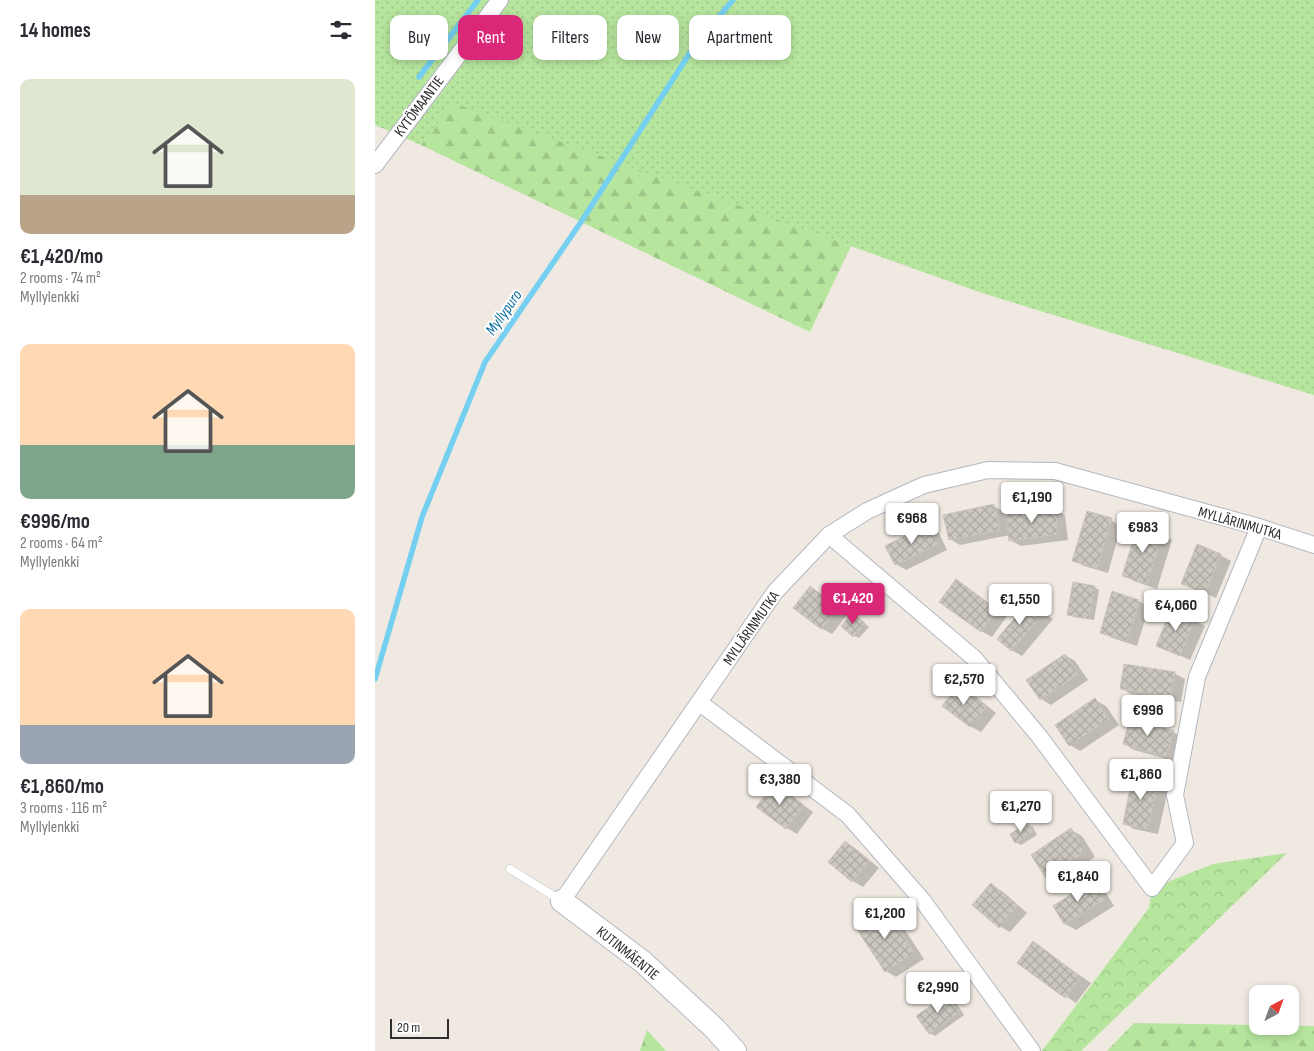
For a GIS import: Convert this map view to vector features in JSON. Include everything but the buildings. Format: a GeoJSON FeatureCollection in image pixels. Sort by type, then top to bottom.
{"type":"FeatureCollection","features":[{"type":"Feature","properties":{"kind":"street","name":"KYTÖMAANTIE"},"geometry":{"type":"LineString","coordinates":[[375,165],[499,0]]}},
{"type":"Feature","properties":{"kind":"street","name":"MYLLÄRINMUTKA"},"geometry":{"type":"LineString","coordinates":[[562,901],[775,592],[829,535],[867,511],[924,485],[988,470],[1055,471],[1259,527],[1314,545]]}},
{"type":"Feature","properties":{"kind":"street"},"geometry":{"type":"LineString","coordinates":[[829,535],[974,658],[1039,736],[1152,888],[1185,843],[1175,795],[1197,677],[1259,527]]}},
{"type":"Feature","properties":{"kind":"street"},"geometry":{"type":"LineString","coordinates":[[700,703],[848,815],[923,901],[1032,1051]]}},
{"type":"Feature","properties":{"kind":"street","name":"KUTINMÄENTIE"},"geometry":{"type":"LineString","coordinates":[[562,901],[643,962],[714,1028],[735,1051]]}},
{"type":"Feature","properties":{"kind":"lane","name":"KUTINMÄENTIE"},"geometry":{"type":"LineString","coordinates":[[511,869],[562,901]]}},
{"type":"Feature","properties":{"kind":"green space"},"geometry":{"type":"Polygon","coordinates":[[[375,0],[1314,0],[1314,395],[982,293],[453,104],[421,145],[375,125],[375,0]]]}},
{"type":"Feature","properties":{"kind":"green space"},"geometry":{"type":"Polygon","coordinates":[[[453,103],[851,246],[810,332],[421,145],[453,103]]]}},
{"type":"Feature","properties":{"kind":"green space"},"geometry":{"type":"Polygon","coordinates":[[[1287,853],[1081,1051],[1042,1051],[1149,908],[1152,888],[1213,864],[1287,853]]]}},
{"type":"Feature","properties":{"kind":"green space"},"geometry":{"type":"Polygon","coordinates":[[[1134,1023],[1249,1025],[1249,1035],[1299,1035],[1299,1026],[1314,1026],[1314,1051],[1107,1051],[1134,1023]]]}},
{"type":"Feature","properties":{"kind":"green space"},"geometry":{"type":"Polygon","coordinates":[[[647,1030],[666,1051],[640,1051],[647,1030]]]}},
{"type":"Feature","properties":{"kind":"waterway"},"geometry":{"type":"LineString","coordinates":[[419,77],[478,0]]}},
{"type":"Feature","properties":{"kind":"waterway","name":"Myllypuro"},"geometry":{"type":"LineString","coordinates":[[375,679],[422,517],[485,362],[581,222],[695,45],[733,0]]}}]}
